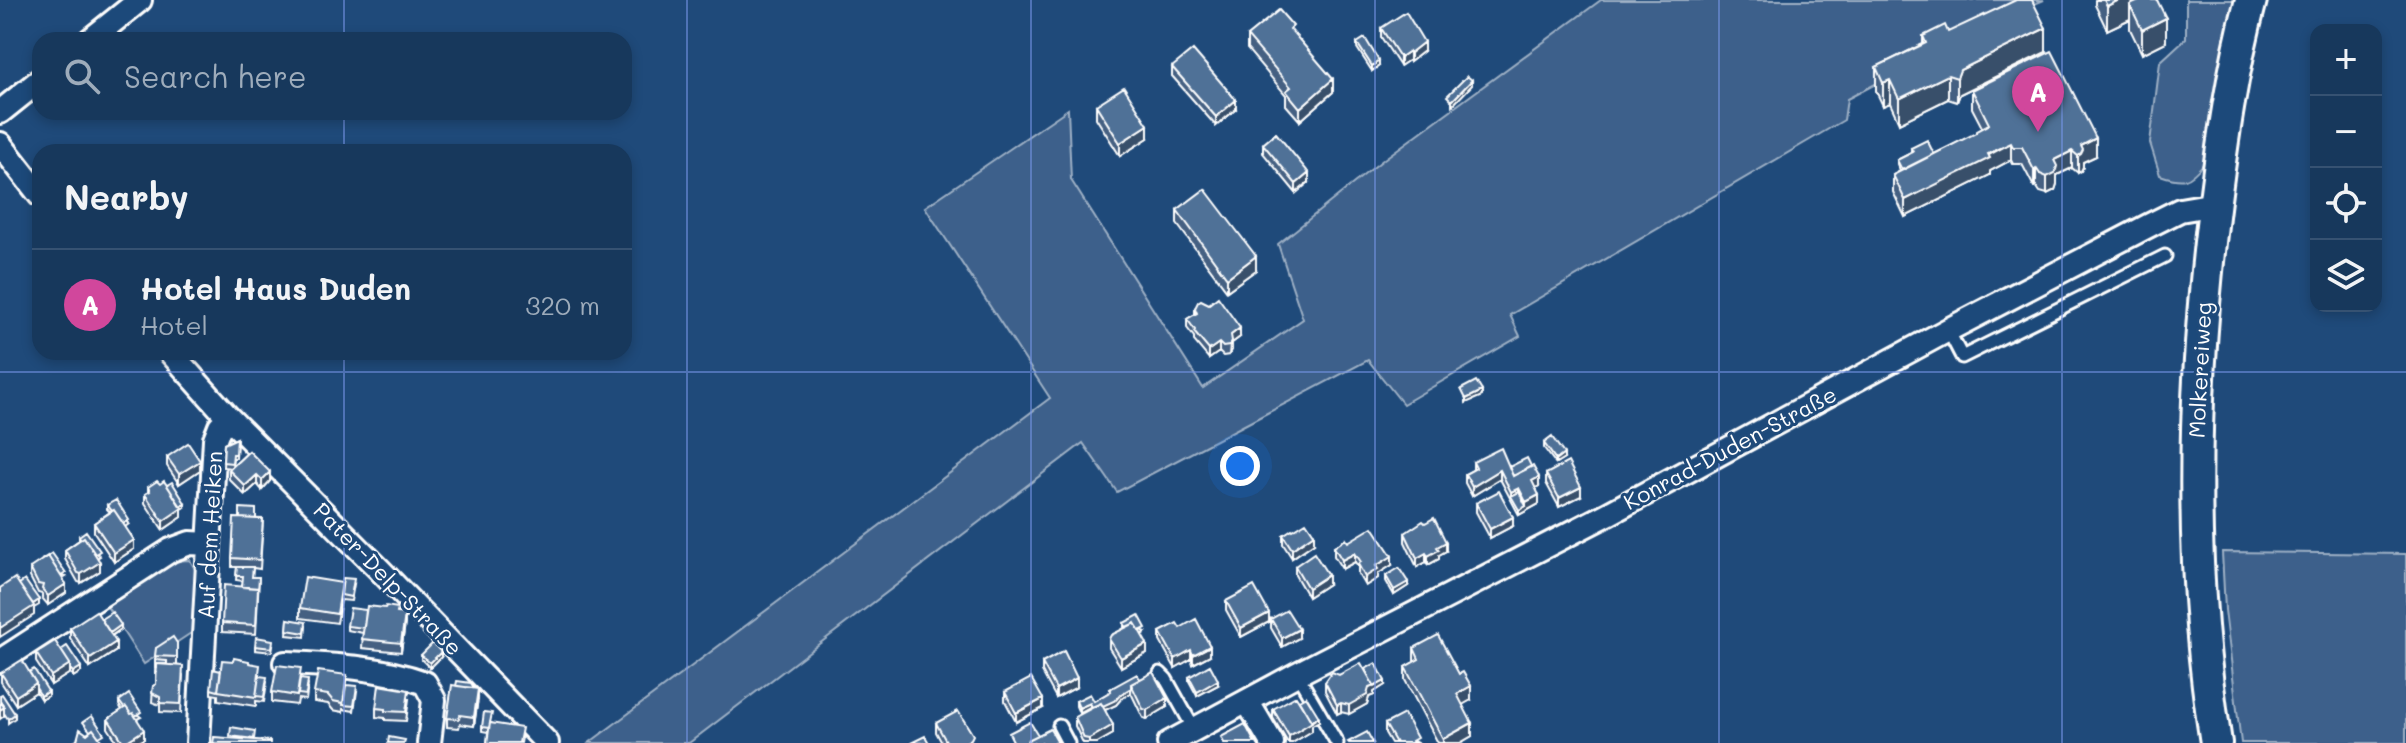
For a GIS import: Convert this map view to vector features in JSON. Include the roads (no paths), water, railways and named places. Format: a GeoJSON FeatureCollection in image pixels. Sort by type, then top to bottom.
{"type":"FeatureCollection","features":[{"type":"Feature","properties":{"kind":"main road","name":"Molkereiweg"},"geometry":{"type":"LineString","coordinates":[[2216,743],[2201,615],[2196,421],[2201,336],[2224,133],[2251,0]]}},
{"type":"Feature","properties":{"kind":"street"},"geometry":{"type":"LineString","coordinates":[[100,32],[140,0]]}},
{"type":"Feature","properties":{"kind":"street"},"geometry":{"type":"LineString","coordinates":[[0,112],[32,86]]}},
{"type":"Feature","properties":{"kind":"street"},"geometry":{"type":"LineString","coordinates":[[0,144],[32,185]]}},
{"type":"Feature","properties":{"kind":"street","name":"Konrad-Duden-Straße"},"geometry":{"type":"LineString","coordinates":[[1169,743],[2180,210],[2215,204]]}},
{"type":"Feature","properties":{"kind":"street"},"geometry":{"type":"LineString","coordinates":[[177,360],[228,417]]}},
{"type":"Feature","properties":{"kind":"street","name":"Auf dem Heiken"},"geometry":{"type":"LineString","coordinates":[[192,742],[215,439],[228,417]]}},
{"type":"Feature","properties":{"kind":"street","name":"Pater-Delp-Straße"},"geometry":{"type":"LineString","coordinates":[[228,417],[547,743]]}},
{"type":"Feature","properties":{"kind":"street"},"geometry":{"type":"LineString","coordinates":[[0,661],[171,550],[190,543],[209,544]]}},
{"type":"Feature","properties":{"kind":"street"},"geometry":{"type":"LineString","coordinates":[[285,663],[345,667],[404,676],[425,683],[434,700],[429,743]]}},
{"type":"Feature","properties":{"kind":"street"},"geometry":{"type":"LineString","coordinates":[[1247,701],[1272,743]]}},
{"type":"Feature","properties":{"kind":"lane"},"geometry":{"type":"LineString","coordinates":[[1948,330],[1962,357],[2165,256]]}},
{"type":"Feature","properties":{"kind":"lane"},"geometry":{"type":"LineString","coordinates":[[1160,673],[1194,729]]}},
{"type":"Feature","properties":{"kind":"lane"},"geometry":{"type":"LineString","coordinates":[[1297,674],[1337,743]]}},
{"type":"Feature","properties":{"kind":"lane"},"geometry":{"type":"LineString","coordinates":[[1059,726],[1068,743]]}},
{"type":"Feature","properties":{"kind":"place","name":"Hotel Haus Duden"},"geometry":{"type":"Point","coordinates":[2038,132]}}]}
